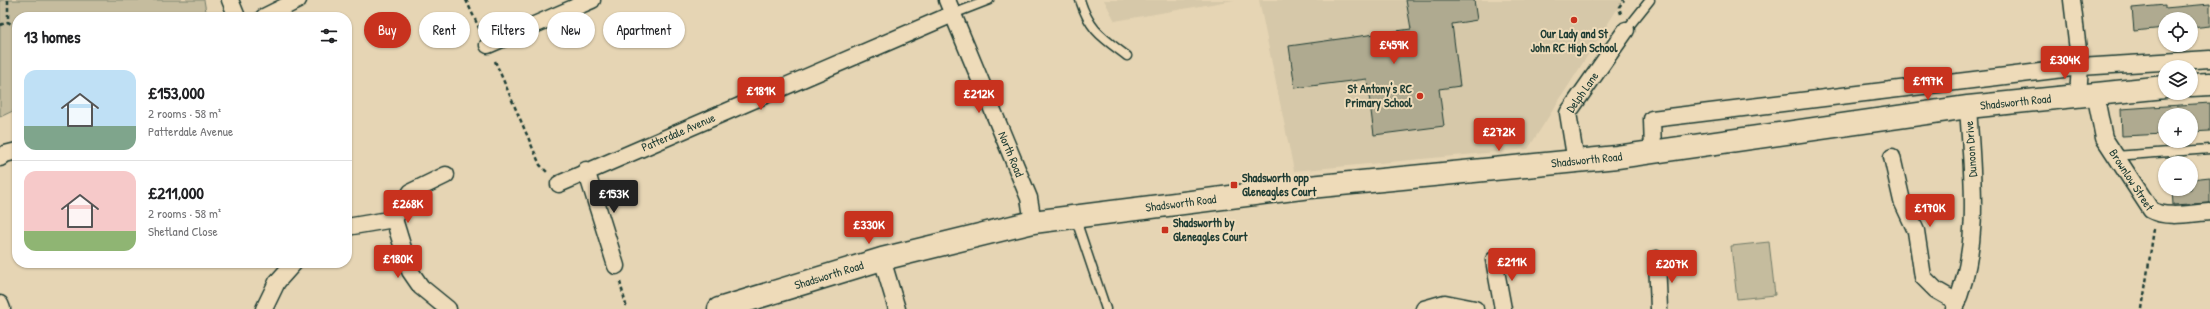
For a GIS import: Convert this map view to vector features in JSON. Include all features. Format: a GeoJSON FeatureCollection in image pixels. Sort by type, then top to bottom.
{"type":"FeatureCollection","features":[{"type":"Feature","properties":{"kind":"main road"},"geometry":{"type":"LineString","coordinates":[[2198,85],[2210,84]]}},
{"type":"Feature","properties":{"kind":"main road","name":"Shadsworth Road"},"geometry":{"type":"LineString","coordinates":[[718,309],[882,259],[1033,222],[1310,187],[1576,162],[1968,107],[2158,88]]}},
{"type":"Feature","properties":{"kind":"street"},"geometry":{"type":"LineString","coordinates":[[230,0],[235,12]]}},
{"type":"Feature","properties":{"kind":"street"},"geometry":{"type":"LineString","coordinates":[[274,12],[298,0]]}},
{"type":"Feature","properties":{"kind":"street"},"geometry":{"type":"LineString","coordinates":[[539,23],[592,0]]}},
{"type":"Feature","properties":{"kind":"street","name":"Brownlow Street"},"geometry":{"type":"LineString","coordinates":[[2072,0],[2080,67],[2087,94],[2104,138],[2115,156],[2151,210],[2157,213],[2169,215],[2210,212]]}},
{"type":"Feature","properties":{"kind":"street","name":"Patterdale Avenue"},"geometry":{"type":"LineString","coordinates":[[559,184],[586,170],[950,7]]}},
{"type":"Feature","properties":{"kind":"street","name":"North Road"},"geometry":{"type":"LineString","coordinates":[[950,7],[1029,198],[1033,222]]}},
{"type":"Feature","properties":{"kind":"street","name":"Delph Lane"},"geometry":{"type":"LineString","coordinates":[[1576,162],[1568,113],[1626,30]]}},
{"type":"Feature","properties":{"kind":"street","name":"Shadsworth Road"},"geometry":{"type":"LineString","coordinates":[[1652,152],[1652,119],[2080,67],[2210,59]]}},
{"type":"Feature","properties":{"kind":"street","name":"Dunoon Drive"},"geometry":{"type":"LineString","coordinates":[[1956,306],[1966,277],[1974,207],[1968,107]]}},
{"type":"Feature","properties":{"kind":"street"},"geometry":{"type":"LineString","coordinates":[[0,158],[5,154],[12,152]]}},
{"type":"Feature","properties":{"kind":"street"},"geometry":{"type":"LineString","coordinates":[[1892,157],[1902,202],[1916,232],[1923,277],[1956,306]]}},
{"type":"Feature","properties":{"kind":"street"},"geometry":{"type":"LineString","coordinates":[[586,170],[616,266]]}},
{"type":"Feature","properties":{"kind":"street"},"geometry":{"type":"LineString","coordinates":[[352,226],[394,219],[411,192],[446,174]]}},
{"type":"Feature","properties":{"kind":"street"},"geometry":{"type":"LineString","coordinates":[[394,219],[410,271],[421,287],[448,309]]}},
{"type":"Feature","properties":{"kind":"street"},"geometry":{"type":"LineString","coordinates":[[882,259],[897,309]]}},
{"type":"Feature","properties":{"kind":"street"},"geometry":{"type":"LineString","coordinates":[[1658,259],[1658,309]]}},
{"type":"Feature","properties":{"kind":"street"},"geometry":{"type":"LineString","coordinates":[[1494,260],[1503,309]]}},
{"type":"Feature","properties":{"kind":"street"},"geometry":{"type":"LineString","coordinates":[[264,309],[277,282],[290,268]]}},
{"type":"Feature","properties":{"kind":"street"},"geometry":{"type":"LineString","coordinates":[[1424,309],[1445,303],[1475,309]]}},
{"type":"Feature","properties":{"kind":"street"},"geometry":{"type":"LineString","coordinates":[[0,304],[2,309]]}},
{"type":"Feature","properties":{"kind":"lane"},"geometry":{"type":"LineString","coordinates":[[950,7],[990,0]]}},
{"type":"Feature","properties":{"kind":"lane"},"geometry":{"type":"LineString","coordinates":[[1080,0],[1086,19],[1092,28],[1128,56]]}},
{"type":"Feature","properties":{"kind":"lane"},"geometry":{"type":"LineString","coordinates":[[1626,30],[1650,0]]}},
{"type":"Feature","properties":{"kind":"lane"},"geometry":{"type":"LineString","coordinates":[[2115,156],[2210,149]]}},
{"type":"Feature","properties":{"kind":"lane"},"geometry":{"type":"LineString","coordinates":[[1075,217],[1106,309]]}},
{"type":"Feature","properties":{"kind":"path"},"geometry":{"type":"LineString","coordinates":[[8,0],[8,22]]}},
{"type":"Feature","properties":{"kind":"path"},"geometry":{"type":"LineString","coordinates":[[466,0],[478,25]]}},
{"type":"Feature","properties":{"kind":"path"},"geometry":{"type":"LineString","coordinates":[[0,25],[8,22]]}},
{"type":"Feature","properties":{"kind":"path"},"geometry":{"type":"LineString","coordinates":[[8,22],[12,25]]}},
{"type":"Feature","properties":{"kind":"path"},"geometry":{"type":"LineString","coordinates":[[489,48],[540,165],[559,184]]}},
{"type":"Feature","properties":{"kind":"path"},"geometry":{"type":"LineString","coordinates":[[2142,309],[2157,213]]}},
{"type":"Feature","properties":{"kind":"path"},"geometry":{"type":"LineString","coordinates":[[616,266],[627,309]]}},
{"type":"Feature","properties":{"kind":"shaded area"},"geometry":{"type":"Polygon","coordinates":[[[0,0],[204,0],[206,12],[12,12],[12,111],[0,117],[0,0]]]}},
{"type":"Feature","properties":{"kind":"shaded area"},"geometry":{"type":"Polygon","coordinates":[[[1104,0],[1234,0],[1115,21],[1104,0]]]}},
{"type":"Feature","properties":{"kind":"shaded area","name":"St Antony's RC Primary School"},"geometry":{"type":"Polygon","coordinates":[[[1259,0],[1623,0],[1528,149],[1294,171],[1259,0]]]}},
{"type":"Feature","properties":{"kind":"shaded area"},"geometry":{"type":"Polygon","coordinates":[[[1769,242],[1775,295],[1737,299],[1731,246],[1769,242]]]}},
{"type":"Feature","properties":{"kind":"building"},"geometry":{"type":"Polygon","coordinates":[[[1406,0],[1474,0],[1477,20],[1452,24],[1460,86],[1439,89],[1444,126],[1374,135],[1367,79],[1295,88],[1289,46],[1411,29],[1406,0]]]}},
{"type":"Feature","properties":{"kind":"building"},"geometry":{"type":"Polygon","coordinates":[[[2210,4],[2210,26],[2198,27],[2198,12],[2158,12],[2158,29],[2134,31],[2132,8],[2165,5],[2165,8],[2210,4]]]}},
{"type":"Feature","properties":{"kind":"building"},"geometry":{"type":"Polygon","coordinates":[[[2210,103],[2210,131],[2198,132],[2198,108],[2158,108],[2158,134],[2122,136],[2121,109],[2210,103]]]}},
{"type":"Feature","properties":{"kind":"building"},"geometry":{"type":"Polygon","coordinates":[[[2210,177],[2210,203],[2173,205],[2172,196],[2198,196],[2198,178],[2210,177]]]}},
{"type":"Feature","properties":{"kind":"place","name":"Our Lady and St John RC High School"},"geometry":{"type":"Point","coordinates":[1574,20]}},
{"type":"Feature","properties":{"kind":"place","name":"St Antony's RC Primary School"},"geometry":{"type":"Point","coordinates":[1420,96]}},
{"type":"Feature","properties":{"kind":"place","name":"Shadsworth opp Gleneagles Court"},"geometry":{"type":"Point","coordinates":[1234,185]}},
{"type":"Feature","properties":{"kind":"place","name":"Shadsworth by Gleneagles Court"},"geometry":{"type":"Point","coordinates":[1165,230]}}]}
